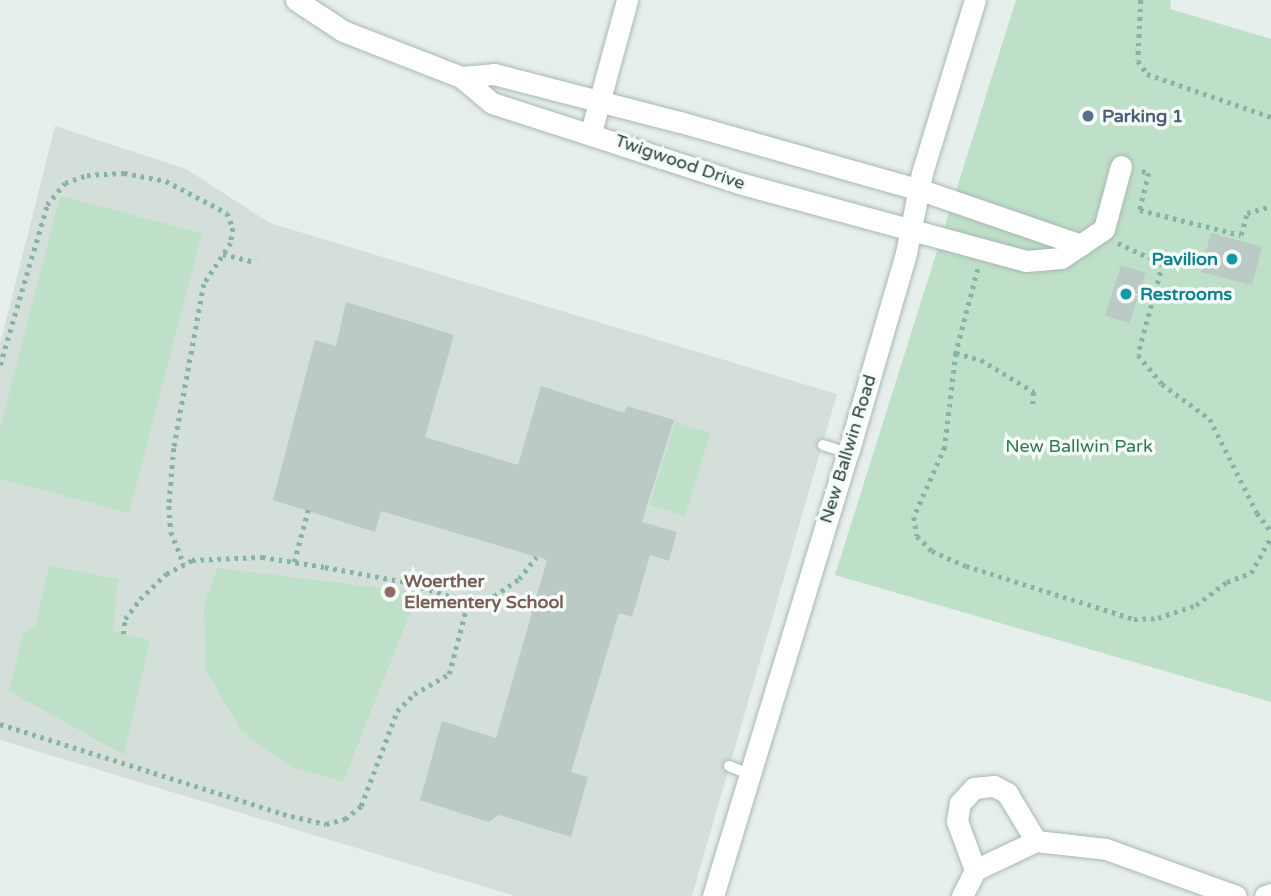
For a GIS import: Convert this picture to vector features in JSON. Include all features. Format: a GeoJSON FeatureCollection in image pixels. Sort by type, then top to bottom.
{"type":"FeatureCollection","features":[{"type":"Feature","properties":{"kind":"street","name":"Twigwood Drive"},"geometry":{"type":"LineString","coordinates":[[296,0],[343,31],[461,77],[492,103],[591,132],[739,183],[909,231]]}},
{"type":"Feature","properties":{"kind":"street"},"geometry":{"type":"LineString","coordinates":[[591,132],[627,0]]}},
{"type":"Feature","properties":{"kind":"street","name":"New Ballwin Road"},"geometry":{"type":"LineString","coordinates":[[713,896],[739,770],[848,453],[975,0]]}},
{"type":"Feature","properties":{"kind":"street","name":"Twigwood Drive"},"geometry":{"type":"LineString","coordinates":[[461,77],[494,74],[601,100],[921,190]]}},
{"type":"Feature","properties":{"kind":"street"},"geometry":{"type":"LineString","coordinates":[[909,231],[1026,261],[1061,258],[1104,229],[1121,166]]}},
{"type":"Feature","properties":{"kind":"street"},"geometry":{"type":"LineString","coordinates":[[921,190],[1082,245]]}},
{"type":"Feature","properties":{"kind":"street"},"geometry":{"type":"LineString","coordinates":[[975,870],[957,821],[960,803],[974,788],[994,786],[1007,793],[1036,841]]}},
{"type":"Feature","properties":{"kind":"street"},"geometry":{"type":"LineString","coordinates":[[962,896],[975,870],[1036,841],[1082,844],[1148,860],[1236,896]]}},
{"type":"Feature","properties":{"kind":"street"},"geometry":{"type":"LineString","coordinates":[[1265,896],[1271,894]]}},
{"type":"Feature","properties":{"kind":"lane"},"geometry":{"type":"LineString","coordinates":[[823,444],[848,453]]}},
{"type":"Feature","properties":{"kind":"path"},"geometry":{"type":"LineString","coordinates":[[1141,0],[1138,61],[1147,74],[1271,117]]}},
{"type":"Feature","properties":{"kind":"path"},"geometry":{"type":"LineString","coordinates":[[1121,166],[1149,173],[1140,210],[1241,236],[1247,214],[1271,206]]}},
{"type":"Feature","properties":{"kind":"path"},"geometry":{"type":"LineString","coordinates":[[0,365],[47,205],[65,183],[87,175],[124,173],[166,181],[201,196],[227,213],[231,243],[204,284],[194,324],[174,448],[169,506],[172,532],[184,564]]}},
{"type":"Feature","properties":{"kind":"path"},"geometry":{"type":"LineString","coordinates":[[1114,241],[1163,264],[1139,355],[1142,361],[1163,384],[1210,419],[1262,521],[1271,531]]}},
{"type":"Feature","properties":{"kind":"path"},"geometry":{"type":"LineString","coordinates":[[223,254],[256,262]]}},
{"type":"Feature","properties":{"kind":"path"},"geometry":{"type":"LineString","coordinates":[[979,265],[956,353],[945,447],[914,517],[917,536],[933,551],[966,566],[1134,619],[1196,605],[1227,582],[1251,573],[1271,537]]}},
{"type":"Feature","properties":{"kind":"path"},"geometry":{"type":"LineString","coordinates":[[956,353],[981,360],[1034,392],[1033,404]]}},
{"type":"Feature","properties":{"kind":"path"},"geometry":{"type":"LineString","coordinates":[[294,562],[307,510]]}},
{"type":"Feature","properties":{"kind":"path"},"geometry":{"type":"LineString","coordinates":[[123,634],[125,620],[140,599],[184,564],[262,557],[405,582],[468,602],[494,596],[519,579],[536,557]]}},
{"type":"Feature","properties":{"kind":"path"},"geometry":{"type":"LineString","coordinates":[[0,724],[283,814],[326,824],[345,819],[366,795],[397,711],[414,694],[450,674],[468,602]]}},
{"type":"Feature","properties":{"kind":"shaded area","name":"Woerther Elementery School"},"geometry":{"type":"Polygon","coordinates":[[[55,126],[186,169],[270,223],[837,394],[692,896],[515,896],[0,740],[0,344],[55,126]]]}},
{"type":"Feature","properties":{"kind":"green space","name":"New Ballwin Park"},"geometry":{"type":"Polygon","coordinates":[[[1016,0],[1171,0],[1170,9],[1271,39],[1271,702],[835,575],[1016,0]]]}},
{"type":"Feature","properties":{"kind":"green space"},"geometry":{"type":"Polygon","coordinates":[[[60,196],[202,233],[129,513],[0,479],[0,429],[60,196]]]}},
{"type":"Feature","properties":{"kind":"green space"},"geometry":{"type":"Polygon","coordinates":[[[675,422],[710,433],[685,516],[650,505],[675,422]]]}},
{"type":"Feature","properties":{"kind":"green space"},"geometry":{"type":"Polygon","coordinates":[[[49,566],[118,579],[113,631],[150,640],[124,755],[9,691],[23,634],[35,627],[49,566]]]}},
{"type":"Feature","properties":{"kind":"green space"},"geometry":{"type":"Polygon","coordinates":[[[217,568],[407,591],[413,606],[343,782],[294,768],[242,732],[206,670],[204,606],[217,568]]]}},
{"type":"Feature","properties":{"kind":"building","name":"Pavilion"},"geometry":{"type":"Polygon","coordinates":[[[1211,233],[1262,247],[1252,285],[1201,272],[1211,233]]]}},
{"type":"Feature","properties":{"kind":"building","name":"Restrooms"},"geometry":{"type":"Polygon","coordinates":[[[1121,265],[1146,273],[1129,323],[1105,315],[1121,265]]]}},
{"type":"Feature","properties":{"kind":"building"},"geometry":{"type":"Polygon","coordinates":[[[346,302],[454,335],[425,437],[518,465],[541,386],[624,413],[627,406],[674,420],[642,522],[677,532],[669,561],[650,555],[632,617],[619,613],[571,772],[588,777],[571,837],[499,815],[488,822],[420,800],[442,721],[496,738],[547,560],[381,511],[375,532],[273,500],[315,340],[336,346],[346,302]]]}},
{"type":"Feature","properties":{"kind":"place","name":"Parking 1"},"geometry":{"type":"Point","coordinates":[1088,116]}},
{"type":"Feature","properties":{"kind":"place","name":"Pavilion"},"geometry":{"type":"Point","coordinates":[1232,259]}},
{"type":"Feature","properties":{"kind":"place","name":"Restrooms"},"geometry":{"type":"Point","coordinates":[1126,294]}},
{"type":"Feature","properties":{"kind":"place","name":"Woerther Elementery School"},"geometry":{"type":"Point","coordinates":[390,592]}}]}
